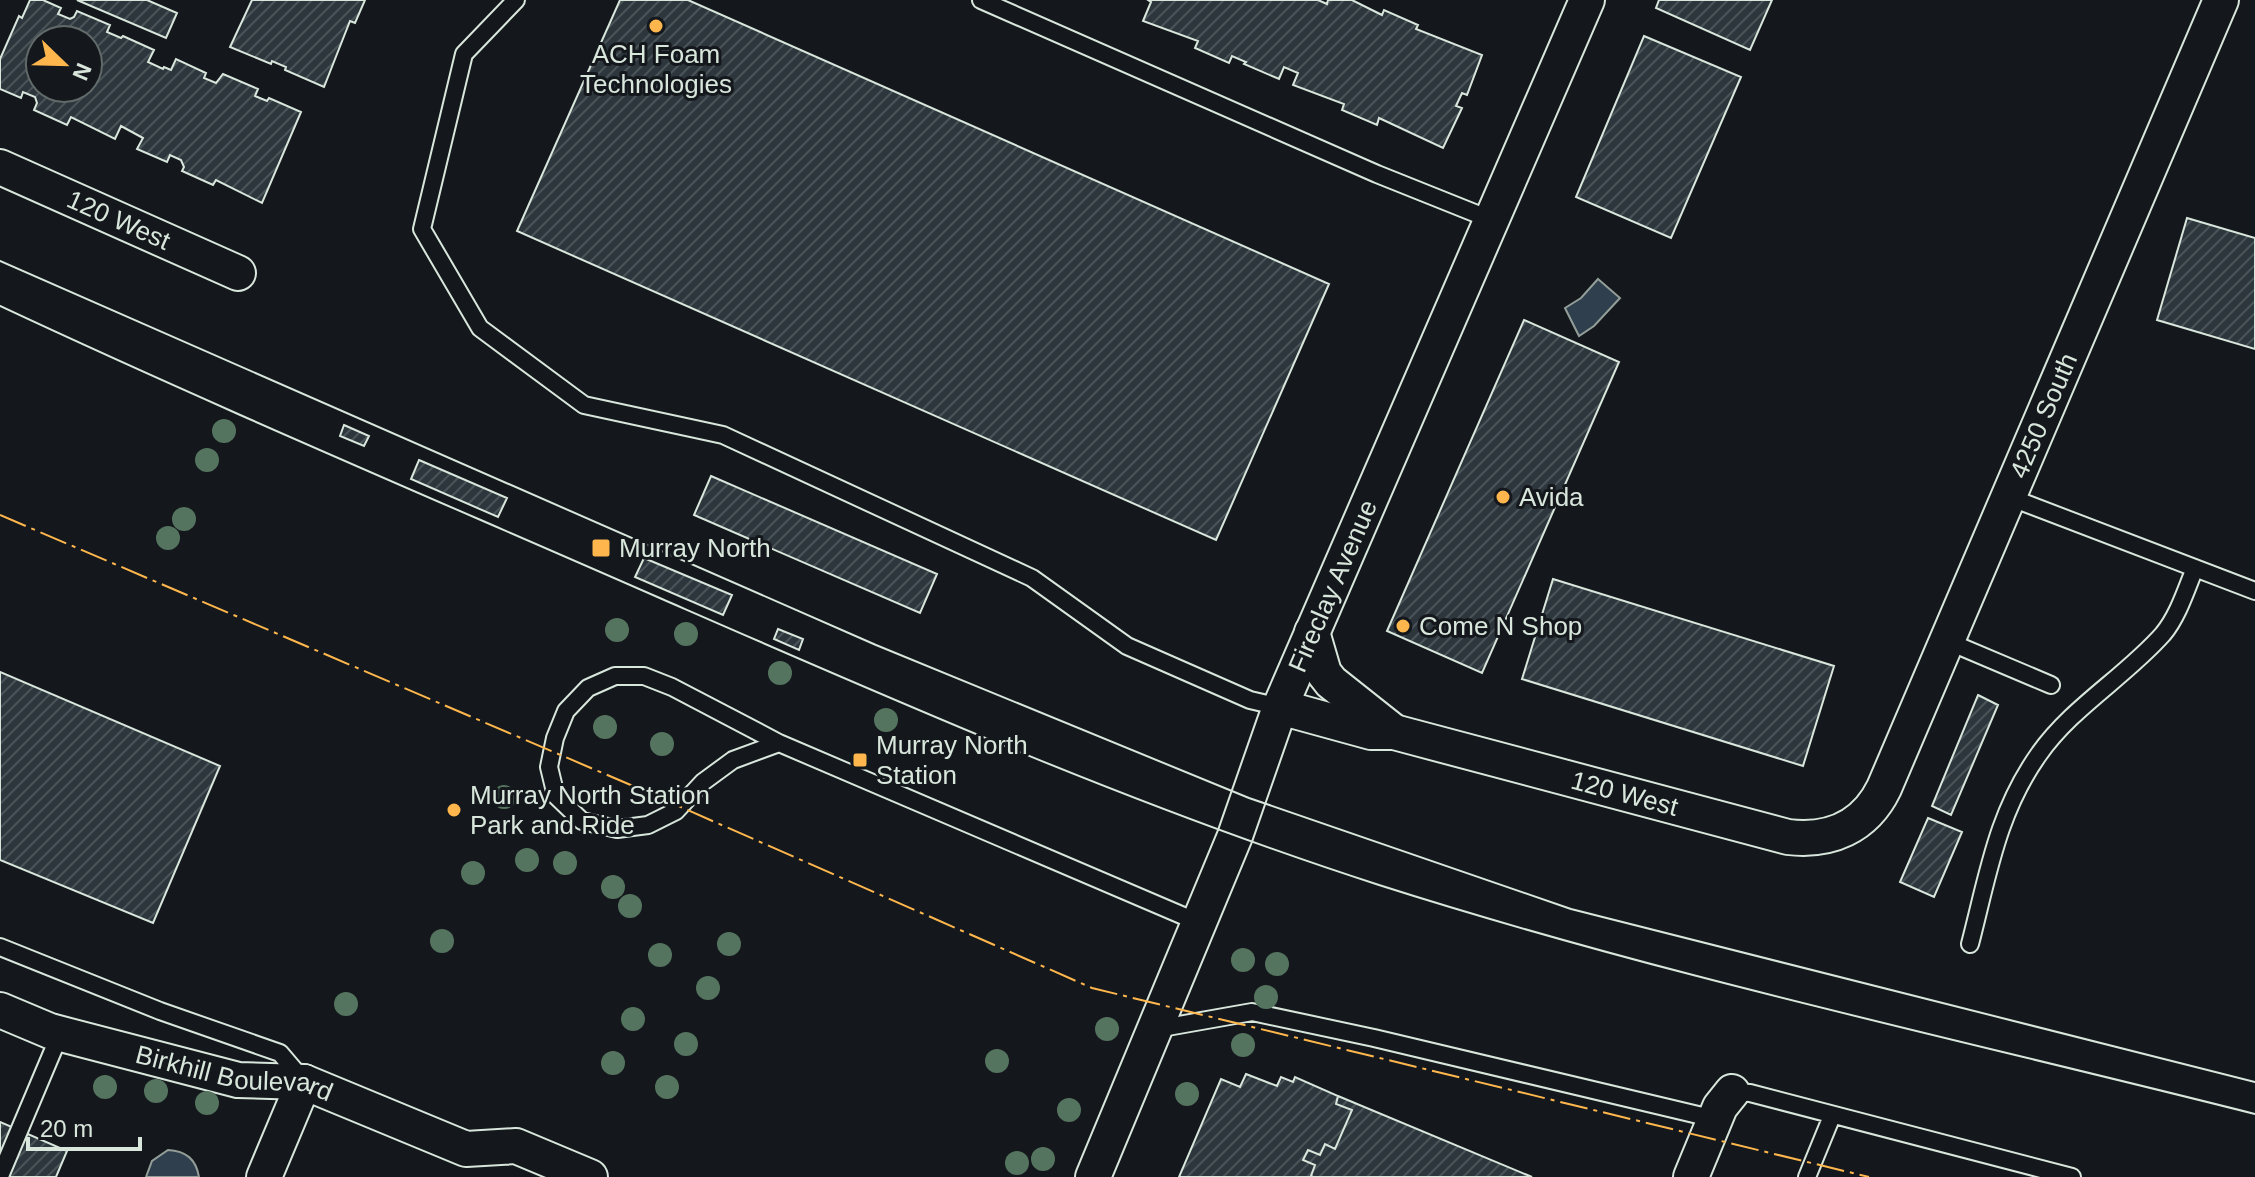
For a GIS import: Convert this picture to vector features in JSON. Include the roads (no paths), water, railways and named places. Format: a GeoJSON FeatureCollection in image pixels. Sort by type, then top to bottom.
{"type":"FeatureCollection","features":[{"type":"Feature","properties":{"kind":"street","name":"Fireclay Avenue"},"geometry":{"type":"LineString","coordinates":[[1093,1177],[1200,923],[1249,798],[1280,707],[1587,0]]}},
{"type":"Feature","properties":{"kind":"street","name":"4250 South"},"geometry":{"type":"LineString","coordinates":[[1854,824],[1879,799],[2221,0]]}},
{"type":"Feature","properties":{"kind":"street","name":"120 West"},"geometry":{"type":"LineString","coordinates":[[0,167],[238,273]]}},
{"type":"Feature","properties":{"kind":"street","name":"120 West"},"geometry":{"type":"LineString","coordinates":[[1312,632],[1324,673],[1331,682],[1394,732]]}},
{"type":"Feature","properties":{"kind":"street","name":"120 West"},"geometry":{"type":"LineString","coordinates":[[1280,707],[1371,732],[1394,732],[1788,837],[1830,836],[1854,824]]}},
{"type":"Feature","properties":{"kind":"street","name":"Birkhill Boulevard"},"geometry":{"type":"LineString","coordinates":[[0,1010],[60,1034],[238,1080],[304,1082],[466,1149],[516,1146],[590,1177]]}},
{"type":"Feature","properties":{"kind":"street"},"geometry":{"type":"LineString","coordinates":[[264,1177],[304,1082]]}},
{"type":"Feature","properties":{"kind":"street"},"geometry":{"type":"LineString","coordinates":[[1691,1177],[1723,1106]]}},
{"type":"Feature","properties":{"kind":"street"},"geometry":{"type":"LineString","coordinates":[[466,1149],[486,1177]]}},
{"type":"Feature","properties":{"kind":"lane"},"geometry":{"type":"LineString","coordinates":[[516,0],[464,54],[422,229],[480,328],[584,405],[723,435],[1032,578],[1127,646],[1250,700],[1280,707]]}},
{"type":"Feature","properties":{"kind":"lane"},"geometry":{"type":"LineString","coordinates":[[981,0],[1377,174],[1492,220]]}},
{"type":"Feature","properties":{"kind":"lane"},"geometry":{"type":"LineString","coordinates":[[2009,497],[2255,591]]}},
{"type":"Feature","properties":{"kind":"lane"},"geometry":{"type":"LineString","coordinates":[[1970,944],[2002,820],[2020,784],[2040,752],[2067,722],[2165,632],[2195,568]]}},
{"type":"Feature","properties":{"kind":"lane"},"geometry":{"type":"LineString","coordinates":[[1947,641],[2051,685]]}},
{"type":"Feature","properties":{"kind":"lane"},"geometry":{"type":"LineString","coordinates":[[779,743],[733,760],[703,782],[676,811],[648,825],[617,829],[582,821],[556,796],[549,767],[555,738],[566,711],[588,688],[615,676],[644,676],[672,687],[779,743],[1200,923]]}},
{"type":"Feature","properties":{"kind":"lane"},"geometry":{"type":"LineString","coordinates":[[0,947],[160,1011],[280,1053],[304,1082]]}},
{"type":"Feature","properties":{"kind":"lane"},"geometry":{"type":"LineString","coordinates":[[1156,1029],[1252,1012],[1723,1106],[1750,1093],[2072,1177]]}},
{"type":"Feature","properties":{"kind":"lane"},"geometry":{"type":"LineString","coordinates":[[0,1176],[60,1034]]}},
{"type":"Feature","properties":{"kind":"lane"},"geometry":{"type":"LineString","coordinates":[[1807,1177],[1832,1116]]}},
{"type":"Feature","properties":{"kind":"water"},"geometry":{"type":"Polygon","coordinates":[[[1598,279],[1620,298],[1594,326],[1579,336],[1565,308],[1581,298],[1598,279]]]}},
{"type":"Feature","properties":{"kind":"water"},"geometry":{"type":"Polygon","coordinates":[[[168,1150],[189,1157],[199,1177],[146,1177],[152,1161],[168,1150]]]}},
{"type":"Feature","properties":{"kind":"tram line"},"geometry":{"type":"LineString","coordinates":[[0,261],[876,645],[1249,798],[1571,909],[2255,1082]]}},
{"type":"Feature","properties":{"kind":"tram line"},"geometry":{"type":"LineString","coordinates":[[0,306],[247,418],[928,714],[1107,787],[1288,854],[1379,885],[1596,949],[2255,1114]]}},
{"type":"Feature","properties":{"kind":"place","name":"ACH Foam Technologies"},"geometry":{"type":"Point","coordinates":[656,26]}},
{"type":"Feature","properties":{"kind":"place","name":"Avida"},"geometry":{"type":"Point","coordinates":[1503,497]}},
{"type":"Feature","properties":{"kind":"place","name":"Murray North"},"geometry":{"type":"Point","coordinates":[601,548]}},
{"type":"Feature","properties":{"kind":"place","name":"Come N Shop"},"geometry":{"type":"Point","coordinates":[1403,626]}},
{"type":"Feature","properties":{"kind":"place","name":"Murray North Station"},"geometry":{"type":"Point","coordinates":[860,760]}},
{"type":"Feature","properties":{"kind":"place","name":"Murray North Station Park and Ride"},"geometry":{"type":"Point","coordinates":[454,810]}}]}
